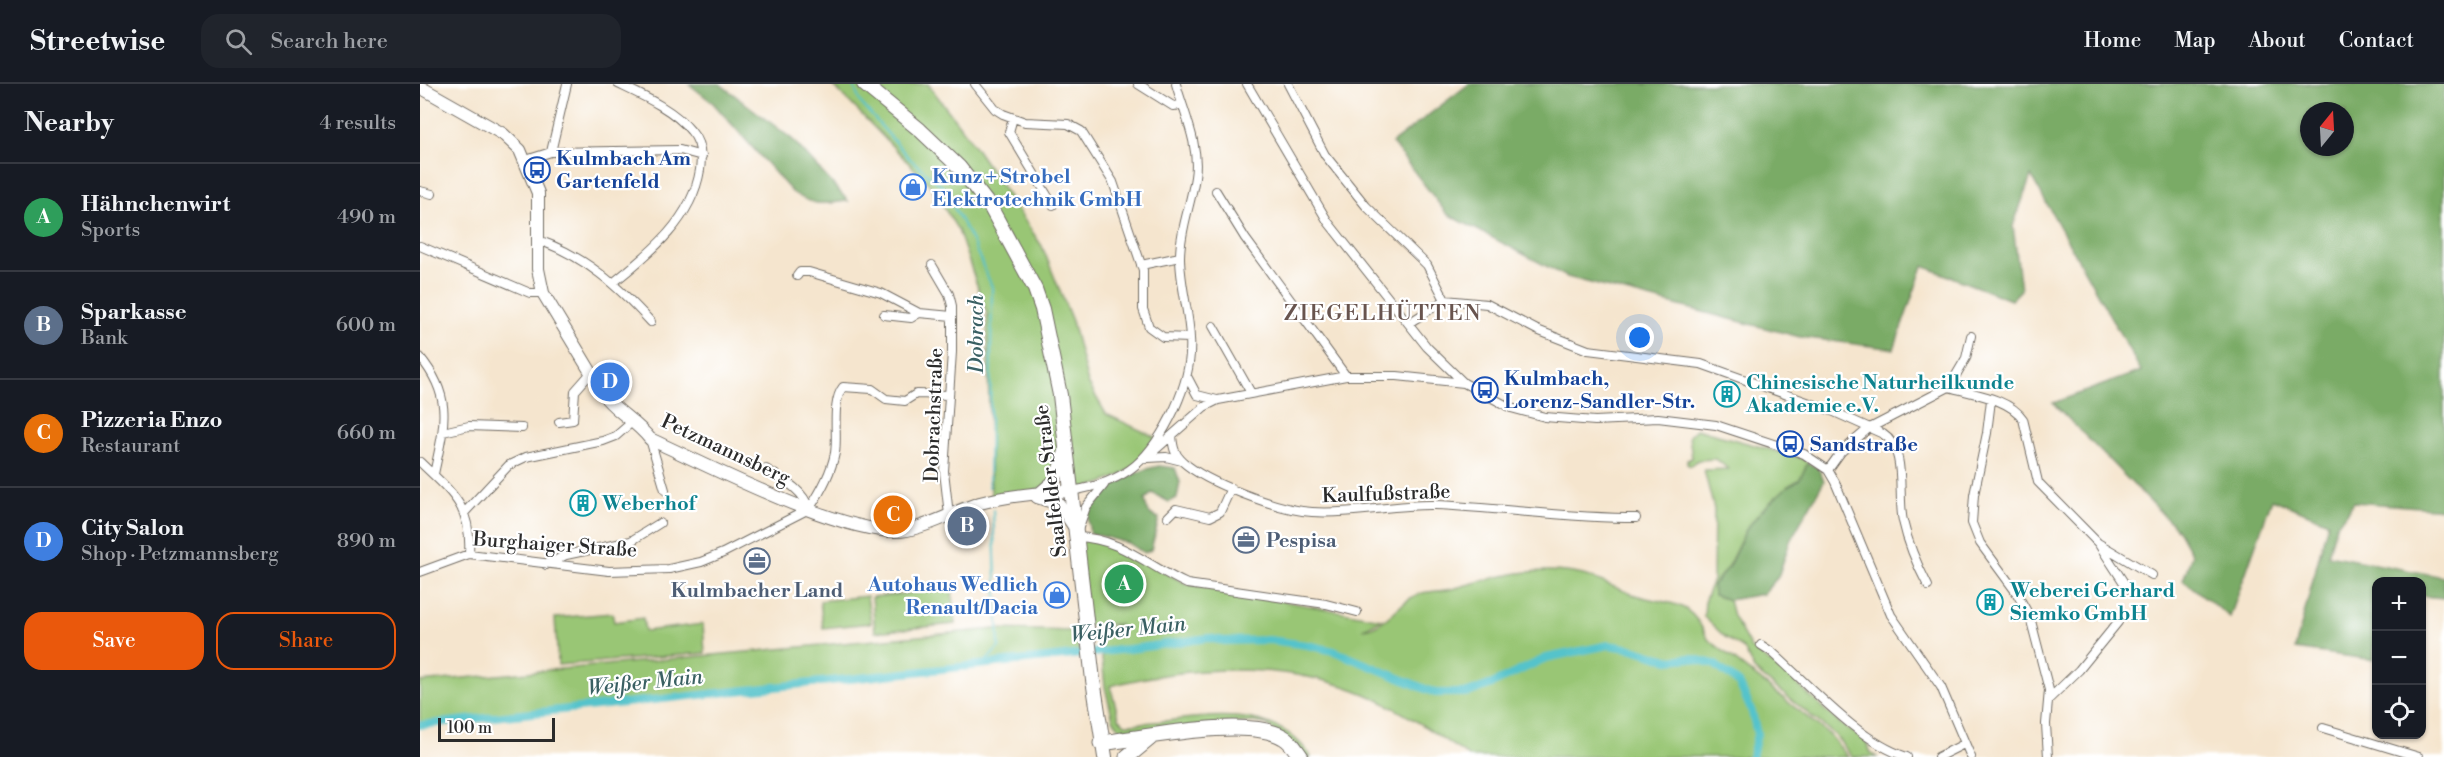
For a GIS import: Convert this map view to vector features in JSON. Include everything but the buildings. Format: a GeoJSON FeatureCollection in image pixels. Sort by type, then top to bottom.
{"type":"FeatureCollection","features":[{"type":"Feature","properties":{"kind":"highway"},"geometry":{"type":"LineString","coordinates":[[1103,750],[1150,738],[1239,728],[1284,737],[1301,757]]}},
{"type":"Feature","properties":{"kind":"highway"},"geometry":{"type":"LineString","coordinates":[[1273,733],[1288,757]]}},
{"type":"Feature","properties":{"kind":"highway"},"geometry":{"type":"LineString","coordinates":[[1128,757],[1150,738]]}},
{"type":"Feature","properties":{"kind":"main road","name":"Saalfelder Straße"},"geometry":{"type":"LineString","coordinates":[[864,84],[920,130],[958,167],[991,208],[1035,289],[1042,309],[1060,395],[1103,750]]}},
{"type":"Feature","properties":{"kind":"street"},"geometry":{"type":"LineString","coordinates":[[551,152],[567,84]]}},
{"type":"Feature","properties":{"kind":"street"},"geometry":{"type":"LineString","coordinates":[[613,283],[678,222],[698,184],[702,156],[693,133],[666,110],[618,84]]}},
{"type":"Feature","properties":{"kind":"street"},"geometry":{"type":"LineString","coordinates":[[975,84],[995,109],[1013,118],[1039,124],[1068,124],[1081,131],[1113,182],[1141,265],[1143,309],[1149,327],[1163,337],[1190,338]]}},
{"type":"Feature","properties":{"kind":"street"},"geometry":{"type":"LineString","coordinates":[[1138,84],[1173,106],[1182,105]]}},
{"type":"Feature","properties":{"kind":"street"},"geometry":{"type":"LineString","coordinates":[[1176,84],[1195,148],[1196,175],[1180,257],[1190,338],[1188,374],[1167,435],[1183,462]]}},
{"type":"Feature","properties":{"kind":"street"},"geometry":{"type":"LineString","coordinates":[[1247,84],[1328,222],[1444,366],[1464,383],[1511,408],[1545,417],[1595,421],[1658,418],[1716,425],[1804,454],[1828,470],[1891,615],[1941,687],[1971,757]]}},
{"type":"Feature","properties":{"kind":"street"},"geometry":{"type":"LineString","coordinates":[[1288,84],[1325,154],[1366,206],[1427,265],[1445,300]]}},
{"type":"Feature","properties":{"kind":"street"},"geometry":{"type":"LineString","coordinates":[[420,87],[512,140],[526,160],[538,194],[538,269],[543,293],[530,293],[420,246]]}},
{"type":"Feature","properties":{"kind":"street"},"geometry":{"type":"LineString","coordinates":[[1013,118],[1009,132],[1053,205]]}},
{"type":"Feature","properties":{"kind":"street"},"geometry":{"type":"LineString","coordinates":[[680,150],[690,144],[693,133]]}},
{"type":"Feature","properties":{"kind":"street"},"geometry":{"type":"LineString","coordinates":[[526,160],[551,152],[680,150],[702,156]]}},
{"type":"Feature","properties":{"kind":"street"},"geometry":{"type":"LineString","coordinates":[[420,191],[432,194]]}},
{"type":"Feature","properties":{"kind":"street"},"geometry":{"type":"LineString","coordinates":[[1216,191],[1252,247],[1346,376]]}},
{"type":"Feature","properties":{"kind":"street"},"geometry":{"type":"LineString","coordinates":[[538,240],[577,255],[613,283],[651,322]]}},
{"type":"Feature","properties":{"kind":"street"},"geometry":{"type":"LineString","coordinates":[[1141,265],[1180,257]]}},
{"type":"Feature","properties":{"kind":"street","name":"Dobrachstraße"},"geometry":{"type":"LineString","coordinates":[[932,265],[949,294],[952,316],[944,471],[949,515]]}},
{"type":"Feature","properties":{"kind":"street"},"geometry":{"type":"LineString","coordinates":[[797,276],[800,272],[809,272],[867,288],[919,313],[952,316]]}},
{"type":"Feature","properties":{"kind":"street","name":"Petzmannsberg"},"geometry":{"type":"LineString","coordinates":[[543,293],[607,399],[641,428],[650,439],[808,509]]}},
{"type":"Feature","properties":{"kind":"street"},"geometry":{"type":"LineString","coordinates":[[1409,323],[1445,300],[1487,304],[1537,330],[1588,350],[1701,364],[1832,411],[1890,438],[1896,450],[1903,522],[1915,561],[1928,586]]}},
{"type":"Feature","properties":{"kind":"street"},"geometry":{"type":"LineString","coordinates":[[884,315],[911,318],[919,313]]}},
{"type":"Feature","properties":{"kind":"street"},"geometry":{"type":"LineString","coordinates":[[1213,326],[1251,393]]}},
{"type":"Feature","properties":{"kind":"street"},"geometry":{"type":"LineString","coordinates":[[1828,470],[1841,452],[1868,429],[1949,387],[1961,368],[1971,336]]}},
{"type":"Feature","properties":{"kind":"street"},"geometry":{"type":"LineString","coordinates":[[420,357],[439,385],[446,415],[434,474]]}},
{"type":"Feature","properties":{"kind":"street"},"geometry":{"type":"LineString","coordinates":[[559,422],[573,420],[575,391],[590,374]]}},
{"type":"Feature","properties":{"kind":"street"},"geometry":{"type":"LineString","coordinates":[[1188,374],[1193,391],[1203,397],[1218,400]]}},
{"type":"Feature","properties":{"kind":"street"},"geometry":{"type":"LineString","coordinates":[[1077,533],[1086,507],[1105,484],[1145,459],[1167,435],[1204,407],[1218,400],[1346,376],[1397,376],[1464,383]]}},
{"type":"Feature","properties":{"kind":"street"},"geometry":{"type":"LineString","coordinates":[[949,395],[916,394],[905,401],[886,399],[872,389],[843,387],[838,407],[834,456],[820,493],[808,509],[878,531],[906,531],[980,504],[1105,484]]}},
{"type":"Feature","properties":{"kind":"street"},"geometry":{"type":"LineString","coordinates":[[1949,387],[2003,403],[2018,412],[2023,419],[2038,482],[2098,543],[2128,589]]}},
{"type":"Feature","properties":{"kind":"street"},"geometry":{"type":"LineString","coordinates":[[1990,400],[1987,433],[1974,495],[1972,523],[1980,543],[2016,592],[2030,617],[2050,698],[2046,724],[2048,757]]}},
{"type":"Feature","properties":{"kind":"street"},"geometry":{"type":"LineString","coordinates":[[465,512],[509,465],[526,457],[603,441],[616,435],[632,422]]}},
{"type":"Feature","properties":{"kind":"street"},"geometry":{"type":"LineString","coordinates":[[443,432],[475,426],[522,428]]}},
{"type":"Feature","properties":{"kind":"street"},"geometry":{"type":"LineString","coordinates":[[650,439],[665,490]]}},
{"type":"Feature","properties":{"kind":"street"},"geometry":{"type":"LineString","coordinates":[[1034,494],[1055,480],[1066,448]]}},
{"type":"Feature","properties":{"kind":"street","name":"Kaulfußstraße"},"geometry":{"type":"LineString","coordinates":[[1145,459],[1166,457],[1183,462],[1212,480],[1231,488],[1292,509],[1311,512],[1434,505],[1593,518],[1636,518]]}},
{"type":"Feature","properties":{"kind":"street"},"geometry":{"type":"LineString","coordinates":[[420,462],[434,474],[465,512],[470,536],[469,554]]}},
{"type":"Feature","properties":{"kind":"street","name":"Petzmannsberg"},"geometry":{"type":"LineString","coordinates":[[766,468],[797,489],[806,500],[808,509]]}},
{"type":"Feature","properties":{"kind":"street"},"geometry":{"type":"LineString","coordinates":[[1168,517],[1176,508],[1210,517],[1220,512],[1231,488]]}},
{"type":"Feature","properties":{"kind":"street"},"geometry":{"type":"LineString","coordinates":[[1034,494],[1059,504],[1077,533],[1129,550],[1166,574],[1187,584],[1326,604],[1357,612]]}},
{"type":"Feature","properties":{"kind":"street","name":"Burghaiger Straße"},"geometry":{"type":"LineString","coordinates":[[420,572],[469,554],[546,566],[638,571],[669,569],[701,562],[808,509]]}},
{"type":"Feature","properties":{"kind":"street"},"geometry":{"type":"LineString","coordinates":[[546,566],[566,555],[631,541],[660,523]]}},
{"type":"Feature","properties":{"kind":"street"},"geometry":{"type":"LineString","coordinates":[[2098,543],[2152,575]]}},
{"type":"Feature","properties":{"kind":"street"},"geometry":{"type":"LineString","coordinates":[[2050,698],[2079,670],[2118,622]]}},
{"type":"Feature","properties":{"kind":"street"},"geometry":{"type":"LineString","coordinates":[[1761,645],[1772,652],[1850,722],[1879,743],[1907,757]]}},
{"type":"Feature","properties":{"kind":"street"},"geometry":{"type":"LineString","coordinates":[[2323,728],[2419,757]]}},
{"type":"Feature","properties":{"kind":"street"},"geometry":{"type":"LineString","coordinates":[[1938,757],[1964,744]]}},
{"type":"Feature","properties":{"kind":"green space"},"geometry":{"type":"Polygon","coordinates":[[[689,84],[720,84],[792,139],[848,201],[819,203],[792,192],[713,103],[689,84]]]}},
{"type":"Feature","properties":{"kind":"green space"},"geometry":{"type":"Polygon","coordinates":[[[832,84],[928,84],[969,138],[1042,246],[1072,321],[1088,383],[1106,414],[1159,439],[1150,451],[1131,468],[1110,480],[1071,491],[1065,453],[1055,480],[1027,495],[991,501],[987,314],[958,230],[930,185],[832,84]]]}},
{"type":"Feature","properties":{"kind":"green space"},"geometry":{"type":"Polygon","coordinates":[[[1469,84],[2444,84],[2444,509],[2354,502],[2336,526],[2328,555],[2444,577],[2444,598],[2426,596],[2426,577],[2372,577],[2372,660],[2295,649],[2328,522],[2272,499],[2230,617],[2183,580],[2192,555],[2178,530],[2053,403],[2141,371],[2031,176],[2013,226],[2021,290],[2011,300],[1923,266],[1894,349],[1800,337],[1567,277],[1447,214],[1392,143],[1469,84]]]}},
{"type":"Feature","properties":{"kind":"green space"},"geometry":{"type":"Polygon","coordinates":[[[1696,429],[1801,458],[1808,463],[1799,480],[1788,486],[1761,511],[1746,530],[1727,568],[1713,585],[1714,595],[1729,600],[1733,616],[1751,648],[1786,674],[1840,724],[1866,740],[1869,751],[1877,757],[1852,757],[1835,735],[1754,670],[1744,649],[1725,637],[1704,617],[1705,599],[1713,580],[1714,509],[1704,470],[1728,469],[1716,459],[1698,460],[1691,466],[1687,464],[1687,460],[1692,458],[1689,436],[1696,429]]]}},
{"type":"Feature","properties":{"kind":"green space"},"geometry":{"type":"Polygon","coordinates":[[[1808,463],[1818,468],[1824,481],[1790,541],[1778,577],[1763,594],[1729,600],[1714,595],[1713,585],[1728,568],[1746,530],[1760,512],[1788,486],[1799,480],[1808,463]]]}},
{"type":"Feature","properties":{"kind":"green space"},"geometry":{"type":"Polygon","coordinates":[[[1159,466],[1175,468],[1180,482],[1177,498],[1169,502],[1152,493],[1145,500],[1149,512],[1159,518],[1151,550],[1144,553],[1128,543],[1090,533],[1088,518],[1097,500],[1116,484],[1139,472],[1159,466]]]}},
{"type":"Feature","properties":{"kind":"green space"},"geometry":{"type":"Polygon","coordinates":[[[1077,537],[1106,542],[1187,584],[1382,619],[1363,629],[1385,620],[1409,599],[1420,593],[1448,590],[1501,576],[1534,571],[1583,575],[1635,595],[1686,609],[1701,625],[1708,639],[1830,735],[1848,757],[1470,757],[1414,720],[1370,696],[1326,681],[1264,671],[1201,671],[1170,674],[1110,686],[1119,718],[1125,724],[1200,717],[1226,716],[1250,719],[1273,725],[1294,737],[1311,757],[1305,757],[1266,724],[1253,722],[1139,730],[1120,729],[1113,719],[1105,687],[1099,630],[1121,624],[1087,625],[1077,537]]]}},
{"type":"Feature","properties":{"kind":"green space"},"geometry":{"type":"Polygon","coordinates":[[[952,589],[955,624],[875,632],[872,597],[952,589]]]}},
{"type":"Feature","properties":{"kind":"green space"},"geometry":{"type":"Polygon","coordinates":[[[867,596],[871,623],[823,628],[820,601],[867,596]]]}},
{"type":"Feature","properties":{"kind":"green space"},"geometry":{"type":"Polygon","coordinates":[[[612,613],[614,622],[643,618],[645,631],[703,624],[705,653],[558,665],[555,618],[612,613]]]}},
{"type":"Feature","properties":{"kind":"green space"},"geometry":{"type":"Polygon","coordinates":[[[995,629],[1074,631],[1080,652],[420,724],[420,682],[995,629]]]}},
{"type":"Feature","properties":{"kind":"waterway","name":"Dobrach"},"geometry":{"type":"LineString","coordinates":[[853,84],[860,102],[909,158],[943,187],[973,243],[992,287],[989,487]]}},
{"type":"Feature","properties":{"kind":"waterway","name":"Dobrach"},"geometry":{"type":"LineString","coordinates":[[983,665],[999,647],[993,510]]}},
{"type":"Feature","properties":{"kind":"waterway","name":"Weißer Main"},"geometry":{"type":"LineString","coordinates":[[420,725],[1138,648],[1208,638],[1224,641],[1269,640],[1307,645],[1334,651],[1435,693],[1468,693],[1546,658],[1609,645],[1633,649],[1668,660],[1691,658],[1714,664],[1739,683],[1752,712],[1757,734],[1752,757]]}},
{"type":"Feature","properties":{"kind":"place","name":"Kulmbach Am Gartenfeld"},"geometry":{"type":"Point","coordinates":[537,170]}},
{"type":"Feature","properties":{"kind":"place","name":"Kunz + Strobel Elektrotechnik GmbH"},"geometry":{"type":"Point","coordinates":[913,187]}},
{"type":"Feature","properties":{"kind":"place","name":"City Salon"},"geometry":{"type":"Point","coordinates":[610,382]}},
{"type":"Feature","properties":{"kind":"place","name":"Kulmbach, Lorenz-Sandler-Str."},"geometry":{"type":"Point","coordinates":[1485,390]}},
{"type":"Feature","properties":{"kind":"place","name":"Chinesische Naturheilkunde Akademie e.V."},"geometry":{"type":"Point","coordinates":[1727,394]}},
{"type":"Feature","properties":{"kind":"place","name":"Sandstraße"},"geometry":{"type":"Point","coordinates":[1790,444]}},
{"type":"Feature","properties":{"kind":"place","name":"Weberhof"},"geometry":{"type":"Point","coordinates":[583,503]}},
{"type":"Feature","properties":{"kind":"place","name":"Pizzeria Enzo"},"geometry":{"type":"Point","coordinates":[893,515]}},
{"type":"Feature","properties":{"kind":"place","name":"Sparkasse"},"geometry":{"type":"Point","coordinates":[967,526]}},
{"type":"Feature","properties":{"kind":"place","name":"Pespisa"},"geometry":{"type":"Point","coordinates":[1246,540]}},
{"type":"Feature","properties":{"kind":"place","name":"Kulmbacher Land"},"geometry":{"type":"Point","coordinates":[757,561]}},
{"type":"Feature","properties":{"kind":"place","name":"Hähnchenwirt"},"geometry":{"type":"Point","coordinates":[1124,584]}},
{"type":"Feature","properties":{"kind":"place","name":"Autohaus Wedlich Renault/Dacia"},"geometry":{"type":"Point","coordinates":[1057,595]}},
{"type":"Feature","properties":{"kind":"place","name":"Weberei Gerhard Siemko GmbH"},"geometry":{"type":"Point","coordinates":[1990,602]}},
{"type":"Feature","properties":{"kind":"district","name":"ZIEGELHÜTTEN"},"geometry":{"type":"Point","coordinates":[1383,312]}}]}
